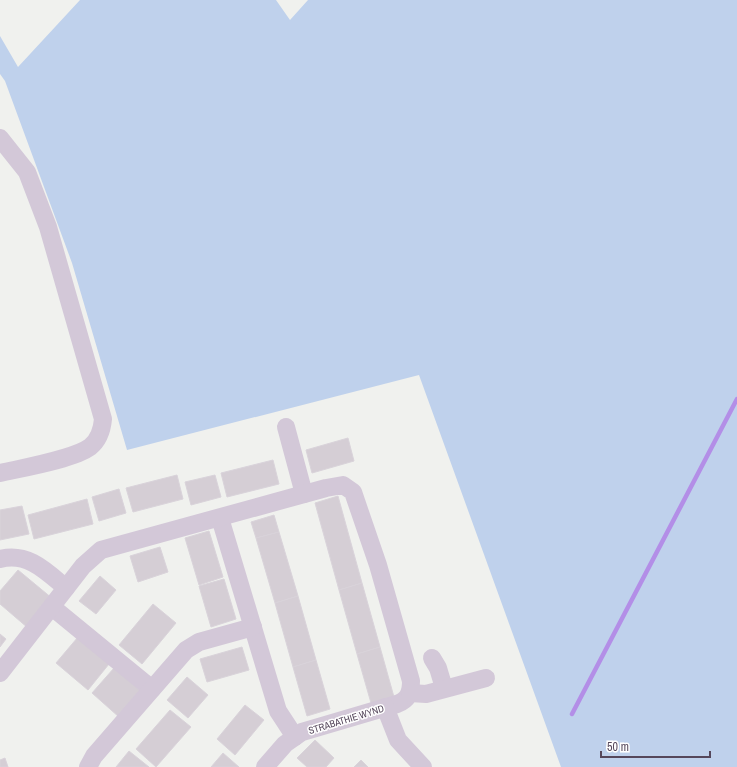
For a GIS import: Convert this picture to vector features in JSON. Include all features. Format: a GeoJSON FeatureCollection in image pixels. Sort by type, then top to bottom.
{"type":"FeatureCollection","features":[{"type":"Feature","properties":{"kind":"street"},"geometry":{"type":"LineString","coordinates":[[0,138],[27,172],[48,227],[103,419],[102,431],[91,446],[77,454],[0,473]]}},
{"type":"Feature","properties":{"kind":"street"},"geometry":{"type":"LineString","coordinates":[[286,427],[304,494]]}},
{"type":"Feature","properties":{"kind":"street"},"geometry":{"type":"LineString","coordinates":[[0,673],[83,566],[101,550],[326,488],[343,485],[353,492],[378,565],[411,681],[410,693],[426,694],[486,678]]}},
{"type":"Feature","properties":{"kind":"street"},"geometry":{"type":"LineString","coordinates":[[220,518],[278,711],[295,737]]}},
{"type":"Feature","properties":{"kind":"street"},"geometry":{"type":"LineString","coordinates":[[0,559],[20,557],[30,560],[66,588]]}},
{"type":"Feature","properties":{"kind":"street"},"geometry":{"type":"LineString","coordinates":[[52,607],[152,689]]}},
{"type":"Feature","properties":{"kind":"street"},"geometry":{"type":"LineString","coordinates":[[88,767],[94,756],[186,650],[193,645],[253,627]]}},
{"type":"Feature","properties":{"kind":"street"},"geometry":{"type":"LineString","coordinates":[[432,658],[438,668],[444,688]]}},
{"type":"Feature","properties":{"kind":"street","name":"STRABATHIE WYND"},"geometry":{"type":"LineString","coordinates":[[265,767],[279,750],[295,737],[311,729],[403,702],[410,693]]}},
{"type":"Feature","properties":{"kind":"street"},"geometry":{"type":"LineString","coordinates":[[385,707],[398,740],[423,767]]}},
{"type":"Feature","properties":{"kind":"shaded area"},"geometry":{"type":"Polygon","coordinates":[[[80,0],[276,0],[290,20],[308,0],[737,0],[737,767],[561,767],[419,375],[127,450],[72,263],[5,81],[0,74],[0,36],[18,67],[80,0]]]}},
{"type":"Feature","properties":{"kind":"building"},"geometry":{"type":"Polygon","coordinates":[[[348,438],[354,461],[312,473],[306,450],[348,438]]]}},
{"type":"Feature","properties":{"kind":"building"},"geometry":{"type":"Polygon","coordinates":[[[273,460],[279,484],[227,497],[221,473],[273,460]]]}},
{"type":"Feature","properties":{"kind":"building"},"geometry":{"type":"Polygon","coordinates":[[[177,475],[183,499],[133,512],[126,488],[177,475]]]}},
{"type":"Feature","properties":{"kind":"building"},"geometry":{"type":"Polygon","coordinates":[[[215,475],[221,497],[191,505],[185,482],[215,475]]]}},
{"type":"Feature","properties":{"kind":"building"},"geometry":{"type":"Polygon","coordinates":[[[119,489],[126,513],[99,521],[92,497],[119,489]]]}},
{"type":"Feature","properties":{"kind":"building"},"geometry":{"type":"Polygon","coordinates":[[[338,496],[362,583],[339,590],[315,503],[338,496]]]}},
{"type":"Feature","properties":{"kind":"building"},"geometry":{"type":"Polygon","coordinates":[[[87,499],[93,524],[34,539],[28,515],[87,499]]]}},
{"type":"Feature","properties":{"kind":"building"},"geometry":{"type":"Polygon","coordinates":[[[22,506],[29,534],[0,540],[0,510],[22,506]]]}},
{"type":"Feature","properties":{"kind":"building"},"geometry":{"type":"Polygon","coordinates":[[[274,515],[279,532],[256,538],[251,522],[274,515]]]}},
{"type":"Feature","properties":{"kind":"building"},"geometry":{"type":"Polygon","coordinates":[[[209,531],[223,577],[199,585],[185,538],[209,531]]]}},
{"type":"Feature","properties":{"kind":"building"},"geometry":{"type":"Polygon","coordinates":[[[279,532],[298,596],[275,603],[256,538],[279,532]]]}},
{"type":"Feature","properties":{"kind":"building"},"geometry":{"type":"Polygon","coordinates":[[[160,547],[168,572],[138,582],[130,556],[160,547]]]}},
{"type":"Feature","properties":{"kind":"building"},"geometry":{"type":"Polygon","coordinates":[[[18,570],[53,599],[28,628],[0,604],[0,591],[18,570]]]}},
{"type":"Feature","properties":{"kind":"building"},"geometry":{"type":"Polygon","coordinates":[[[100,576],[116,590],[96,614],[79,601],[100,576]]]}},
{"type":"Feature","properties":{"kind":"building"},"geometry":{"type":"Polygon","coordinates":[[[224,579],[236,619],[211,627],[199,586],[224,579]]]}},
{"type":"Feature","properties":{"kind":"building"},"geometry":{"type":"Polygon","coordinates":[[[362,583],[380,647],[357,654],[339,590],[362,583]]]}},
{"type":"Feature","properties":{"kind":"building"},"geometry":{"type":"Polygon","coordinates":[[[298,596],[316,660],[293,667],[275,603],[298,596]]]}},
{"type":"Feature","properties":{"kind":"building"},"geometry":{"type":"Polygon","coordinates":[[[153,604],[176,623],[142,664],[119,645],[153,604]]]}},
{"type":"Feature","properties":{"kind":"building"},"geometry":{"type":"Polygon","coordinates":[[[0,634],[6,639],[0,647],[0,634]]]}},
{"type":"Feature","properties":{"kind":"building"},"geometry":{"type":"Polygon","coordinates":[[[78,637],[109,664],[88,690],[56,663],[78,637]]]}},
{"type":"Feature","properties":{"kind":"building"},"geometry":{"type":"Polygon","coordinates":[[[242,647],[249,670],[207,682],[200,659],[242,647]]]}},
{"type":"Feature","properties":{"kind":"building"},"geometry":{"type":"Polygon","coordinates":[[[380,647],[394,697],[371,703],[357,654],[380,647]]]}},
{"type":"Feature","properties":{"kind":"building"},"geometry":{"type":"Polygon","coordinates":[[[316,660],[330,709],[307,716],[293,667],[316,660]]]}},
{"type":"Feature","properties":{"kind":"building"},"geometry":{"type":"Polygon","coordinates":[[[114,668],[141,691],[119,717],[92,693],[114,668]]]}},
{"type":"Feature","properties":{"kind":"building"},"geometry":{"type":"Polygon","coordinates":[[[187,677],[208,695],[188,718],[167,700],[187,677]]]}},
{"type":"Feature","properties":{"kind":"building"},"geometry":{"type":"Polygon","coordinates":[[[245,705],[264,720],[235,755],[217,739],[245,705]]]}},
{"type":"Feature","properties":{"kind":"building"},"geometry":{"type":"Polygon","coordinates":[[[170,710],[191,727],[156,767],[136,749],[170,710]]]}},
{"type":"Feature","properties":{"kind":"building"},"geometry":{"type":"Polygon","coordinates":[[[315,740],[334,758],[326,767],[307,767],[297,758],[315,740]]]}},
{"type":"Feature","properties":{"kind":"building"},"geometry":{"type":"Polygon","coordinates":[[[129,751],[149,767],[116,767],[129,751]]]}},
{"type":"Feature","properties":{"kind":"building"},"geometry":{"type":"Polygon","coordinates":[[[223,753],[239,767],[211,767],[223,753]]]}},
{"type":"Feature","properties":{"kind":"building"},"geometry":{"type":"Polygon","coordinates":[[[5,758],[8,767],[0,767],[0,760],[5,758]]]}},
{"type":"Feature","properties":{"kind":"building"},"geometry":{"type":"Polygon","coordinates":[[[361,760],[368,767],[354,767],[361,760]]]}},
{"type":"Feature","properties":{"kind":"waterway"},"geometry":{"type":"LineString","coordinates":[[572,714],[737,399]]}}]}
